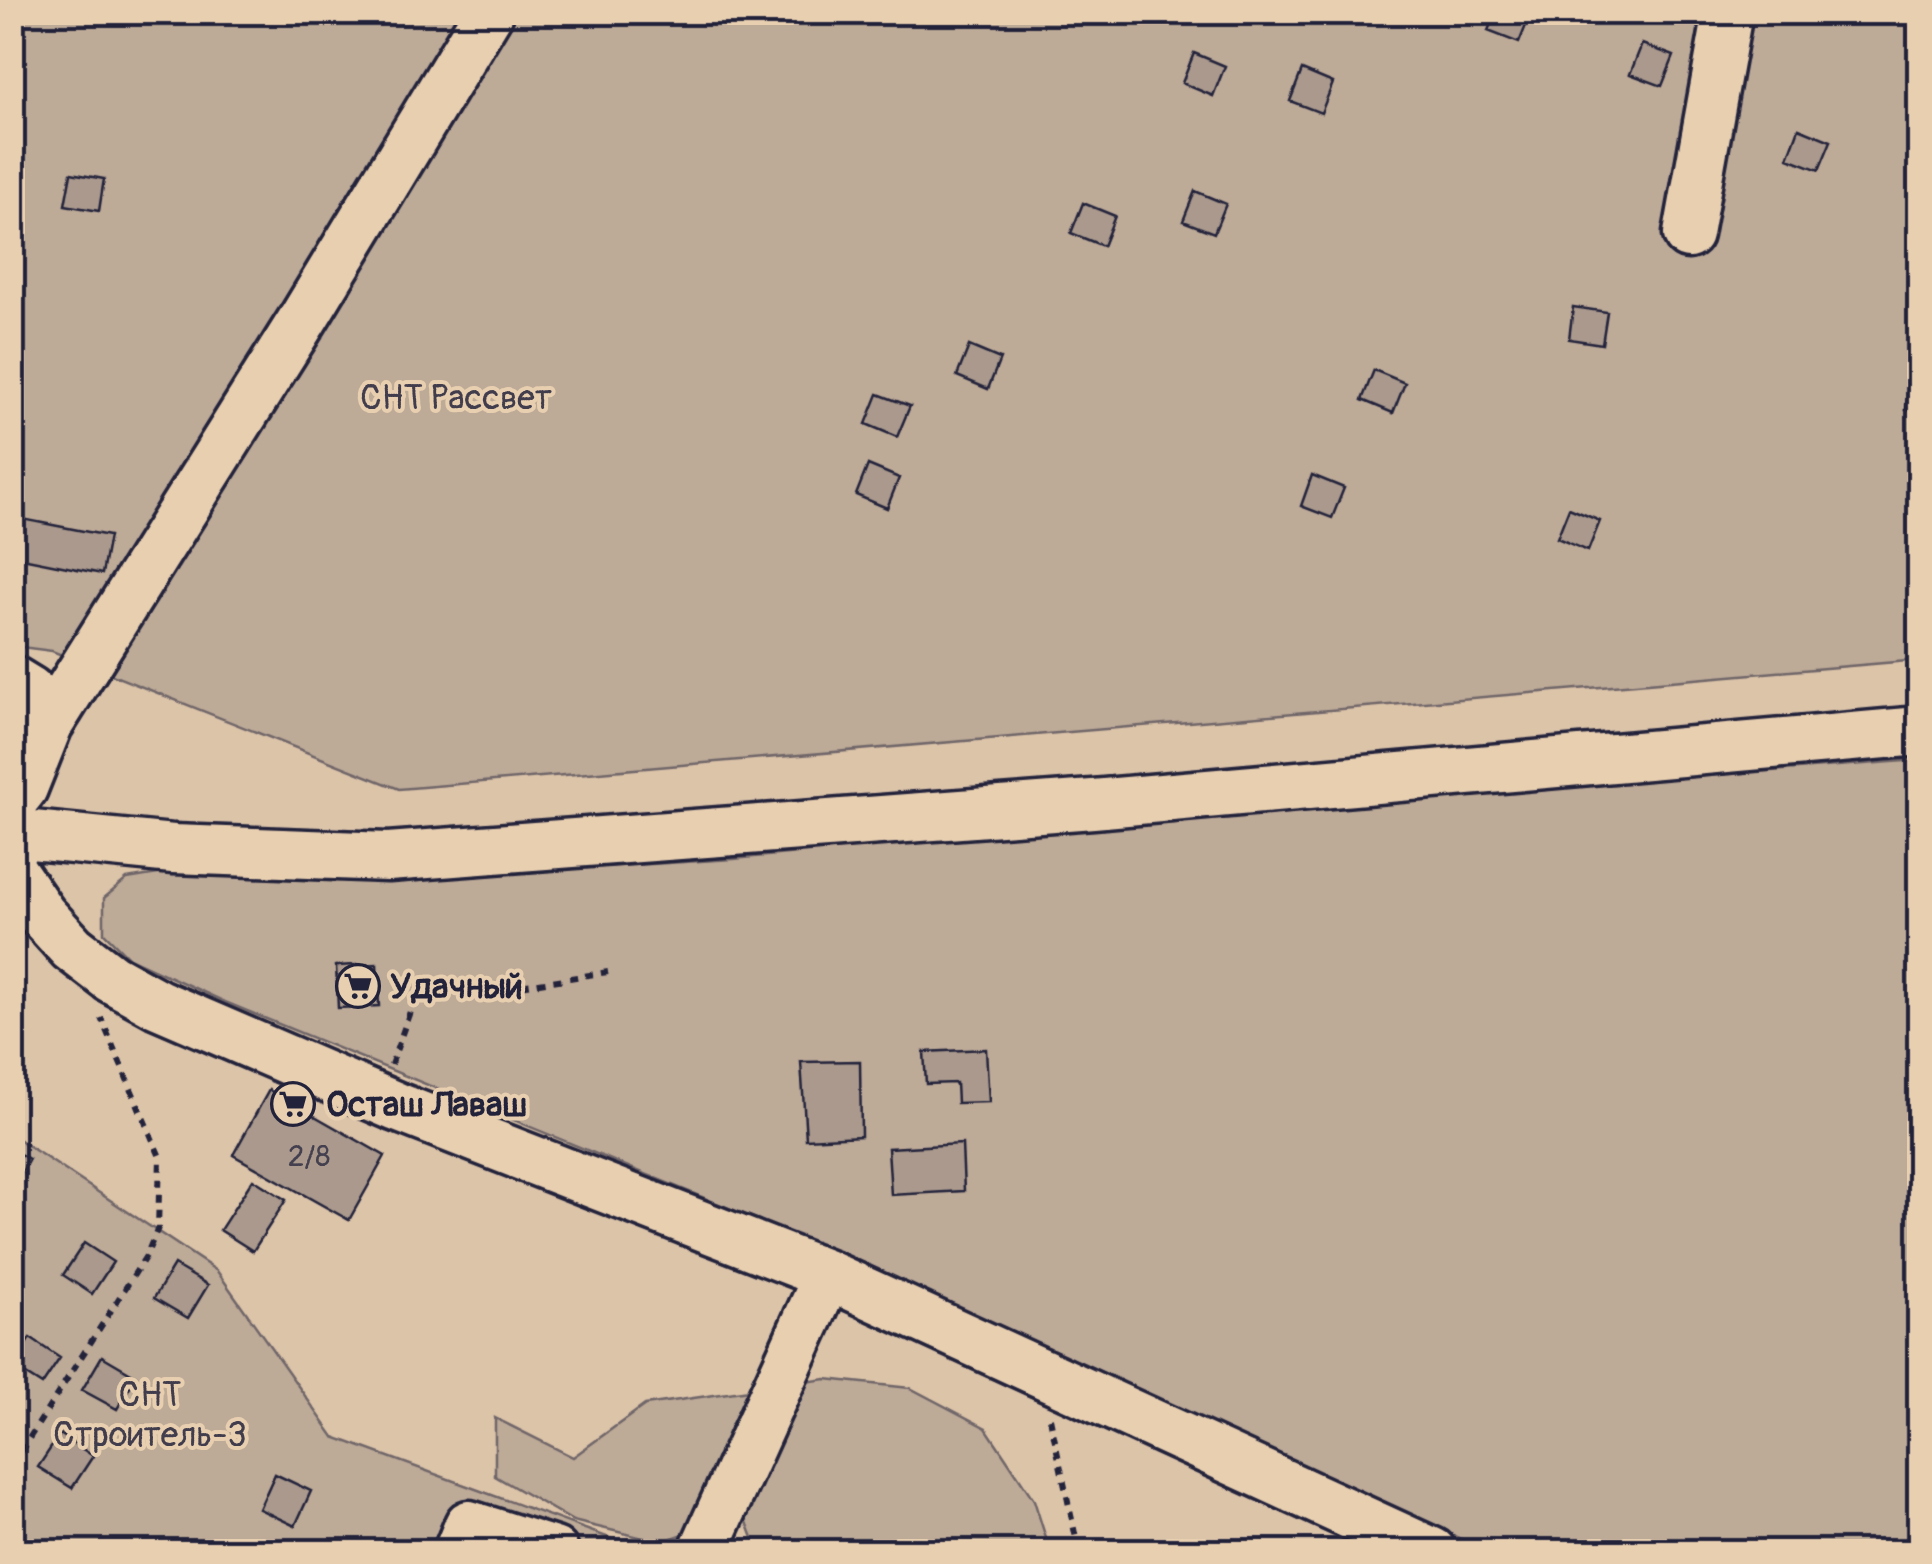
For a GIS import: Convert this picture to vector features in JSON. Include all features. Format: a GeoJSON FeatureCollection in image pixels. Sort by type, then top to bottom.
{"type":"FeatureCollection","features":[{"type":"Feature","properties":{"kind":"street"},"geometry":{"type":"LineString","coordinates":[[12,802],[23,788],[48,726],[303,319],[489,12]]}},
{"type":"Feature","properties":{"kind":"street"},"geometry":{"type":"LineString","coordinates":[[1688,234],[1728,12]]}},
{"type":"Feature","properties":{"kind":"street"},"geometry":{"type":"LineString","coordinates":[[12,680],[30,691],[48,726]]}},
{"type":"Feature","properties":{"kind":"street"},"geometry":{"type":"LineString","coordinates":[[12,833],[172,849],[388,857],[1093,804],[1920,731]]}},
{"type":"Feature","properties":{"kind":"street"},"geometry":{"type":"LineString","coordinates":[[12,871],[42,915],[72,948],[111,978],[158,1004],[379,1099],[828,1275],[1432,1552]]}},
{"type":"Feature","properties":{"kind":"street"},"geometry":{"type":"LineString","coordinates":[[704,1552],[828,1275]]}},
{"type":"Feature","properties":{"kind":"street"},"geometry":{"type":"LineString","coordinates":[[458,1552],[470,1525],[554,1552]]}},
{"type":"Feature","properties":{"kind":"path"},"geometry":{"type":"LineString","coordinates":[[12,1465],[146,1256],[158,1228],[160,1157],[72,948]]}},
{"type":"Feature","properties":{"kind":"path"},"geometry":{"type":"LineString","coordinates":[[379,1099],[413,1003],[608,972]]}},
{"type":"Feature","properties":{"kind":"path"},"geometry":{"type":"LineString","coordinates":[[1040,1372],[1079,1552]]}},
{"type":"Feature","properties":{"kind":"green space","name":"СНТ Рассвет"},"geometry":{"type":"Polygon","coordinates":[[[12,13],[1919,13],[1919,660],[399,789],[52,651],[13,646],[12,13]]]}},
{"type":"Feature","properties":{"kind":"green space"},"geometry":{"type":"Polygon","coordinates":[[[1919,760],[1919,1551],[1487,1551],[807,1240],[225,1002],[129,958],[104,933],[104,898],[127,879],[164,873],[433,877],[734,859],[1248,810],[1919,760]]]}},
{"type":"Feature","properties":{"kind":"green space","name":"СНТ Строитель-3"},"geometry":{"type":"Polygon","coordinates":[[[12,1135],[217,1271],[334,1437],[645,1551],[13,1551],[12,1135]]]}},
{"type":"Feature","properties":{"kind":"green space"},"geometry":{"type":"Polygon","coordinates":[[[826,1379],[910,1388],[986,1428],[1034,1500],[1050,1551],[758,1551],[744,1514],[660,1542],[573,1521],[495,1476],[495,1418],[573,1457],[645,1405],[826,1379]]]}},
{"type":"Feature","properties":{"kind":"building"},"geometry":{"type":"Polygon","coordinates":[[[1495,12],[1531,13],[1519,43],[1488,31],[1495,12]]]}},
{"type":"Feature","properties":{"kind":"building"},"geometry":{"type":"Polygon","coordinates":[[[1642,44],[1674,56],[1662,86],[1630,74],[1642,44]]]}},
{"type":"Feature","properties":{"kind":"building"},"geometry":{"type":"Polygon","coordinates":[[[1194,53],[1225,66],[1213,96],[1182,83],[1194,53]]]}},
{"type":"Feature","properties":{"kind":"building"},"geometry":{"type":"Polygon","coordinates":[[[1302,70],[1333,83],[1321,113],[1290,101],[1302,70]]]}},
{"type":"Feature","properties":{"kind":"building"},"geometry":{"type":"Polygon","coordinates":[[[1799,128],[1831,141],[1819,170],[1788,158],[1799,128]]]}},
{"type":"Feature","properties":{"kind":"building"},"geometry":{"type":"Polygon","coordinates":[[[71,173],[104,179],[99,211],[65,205],[71,173]]]}},
{"type":"Feature","properties":{"kind":"building"},"geometry":{"type":"Polygon","coordinates":[[[1195,191],[1226,204],[1214,233],[1183,221],[1195,191]]]}},
{"type":"Feature","properties":{"kind":"building"},"geometry":{"type":"Polygon","coordinates":[[[1083,203],[1115,216],[1103,246],[1071,233],[1083,203]]]}},
{"type":"Feature","properties":{"kind":"building"},"geometry":{"type":"Polygon","coordinates":[[[1573,307],[1607,312],[1602,344],[1569,339],[1573,307]]]}},
{"type":"Feature","properties":{"kind":"building"},"geometry":{"type":"Polygon","coordinates":[[[969,346],[1000,359],[988,389],[957,376],[969,346]]]}},
{"type":"Feature","properties":{"kind":"building"},"geometry":{"type":"Polygon","coordinates":[[[1374,370],[1405,383],[1393,413],[1362,400],[1374,370]]]}},
{"type":"Feature","properties":{"kind":"building"},"geometry":{"type":"Polygon","coordinates":[[[1910,377],[1920,379],[1920,412],[1906,410],[1910,377]]]}},
{"type":"Feature","properties":{"kind":"building"},"geometry":{"type":"Polygon","coordinates":[[[878,394],[910,406],[897,437],[866,424],[878,394]]]}},
{"type":"Feature","properties":{"kind":"building"},"geometry":{"type":"Polygon","coordinates":[[[868,465],[899,478],[887,508],[856,495],[868,465]]]}},
{"type":"Feature","properties":{"kind":"building"},"geometry":{"type":"Polygon","coordinates":[[[1312,475],[1344,488],[1332,518],[1301,506],[1312,475]]]}},
{"type":"Feature","properties":{"kind":"building"},"geometry":{"type":"Polygon","coordinates":[[[1569,508],[1600,521],[1588,551],[1557,538],[1569,508]]]}},
{"type":"Feature","properties":{"kind":"building"},"geometry":{"type":"Polygon","coordinates":[[[12,517],[109,536],[102,574],[12,556],[12,517]]]}},
{"type":"Feature","properties":{"kind":"building","name":"Удачный"},"geometry":{"type":"Polygon","coordinates":[[[377,964],[379,1006],[338,1008],[336,966],[377,964]]]}},
{"type":"Feature","properties":{"kind":"building"},"geometry":{"type":"Polygon","coordinates":[[[986,1049],[989,1102],[957,1103],[956,1083],[926,1084],[924,1052],[986,1049]]]}},
{"type":"Feature","properties":{"kind":"building"},"geometry":{"type":"Polygon","coordinates":[[[860,1061],[861,1136],[806,1139],[801,1062],[860,1061]]]}},
{"type":"Feature","properties":{"kind":"building"},"geometry":{"type":"Polygon","coordinates":[[[269,1090],[385,1156],[349,1220],[233,1155],[269,1090]]]}},
{"type":"Feature","properties":{"kind":"building"},"geometry":{"type":"Polygon","coordinates":[[[962,1144],[964,1191],[891,1195],[888,1148],[962,1144]]]}},
{"type":"Feature","properties":{"kind":"building"},"geometry":{"type":"Polygon","coordinates":[[[12,1150],[29,1159],[16,1183],[12,1181],[12,1150]]]}},
{"type":"Feature","properties":{"kind":"building"},"geometry":{"type":"Polygon","coordinates":[[[253,1179],[286,1200],[253,1251],[220,1230],[253,1179]]]}},
{"type":"Feature","properties":{"kind":"building"},"geometry":{"type":"Polygon","coordinates":[[[84,1243],[113,1262],[92,1294],[63,1275],[84,1243]]]}},
{"type":"Feature","properties":{"kind":"building"},"geometry":{"type":"Polygon","coordinates":[[[174,1265],[208,1285],[188,1318],[154,1298],[174,1265]]]}},
{"type":"Feature","properties":{"kind":"building"},"geometry":{"type":"Polygon","coordinates":[[[30,1338],[60,1358],[42,1385],[12,1366],[30,1338]]]}},
{"type":"Feature","properties":{"kind":"building"},"geometry":{"type":"Polygon","coordinates":[[[102,1356],[136,1376],[117,1409],[82,1390],[102,1356]]]}},
{"type":"Feature","properties":{"kind":"building"},"geometry":{"type":"Polygon","coordinates":[[[60,1434],[93,1456],[72,1488],[38,1467],[60,1434]]]}},
{"type":"Feature","properties":{"kind":"building"},"geometry":{"type":"Polygon","coordinates":[[[275,1474],[311,1491],[295,1526],[259,1509],[275,1474]]]}},
{"type":"Feature","properties":{"kind":"place","name":"Удачный"},"geometry":{"type":"Point","coordinates":[358,986]}},
{"type":"Feature","properties":{"kind":"place","name":"Осташ Лаваш"},"geometry":{"type":"Point","coordinates":[293,1104]}}]}
